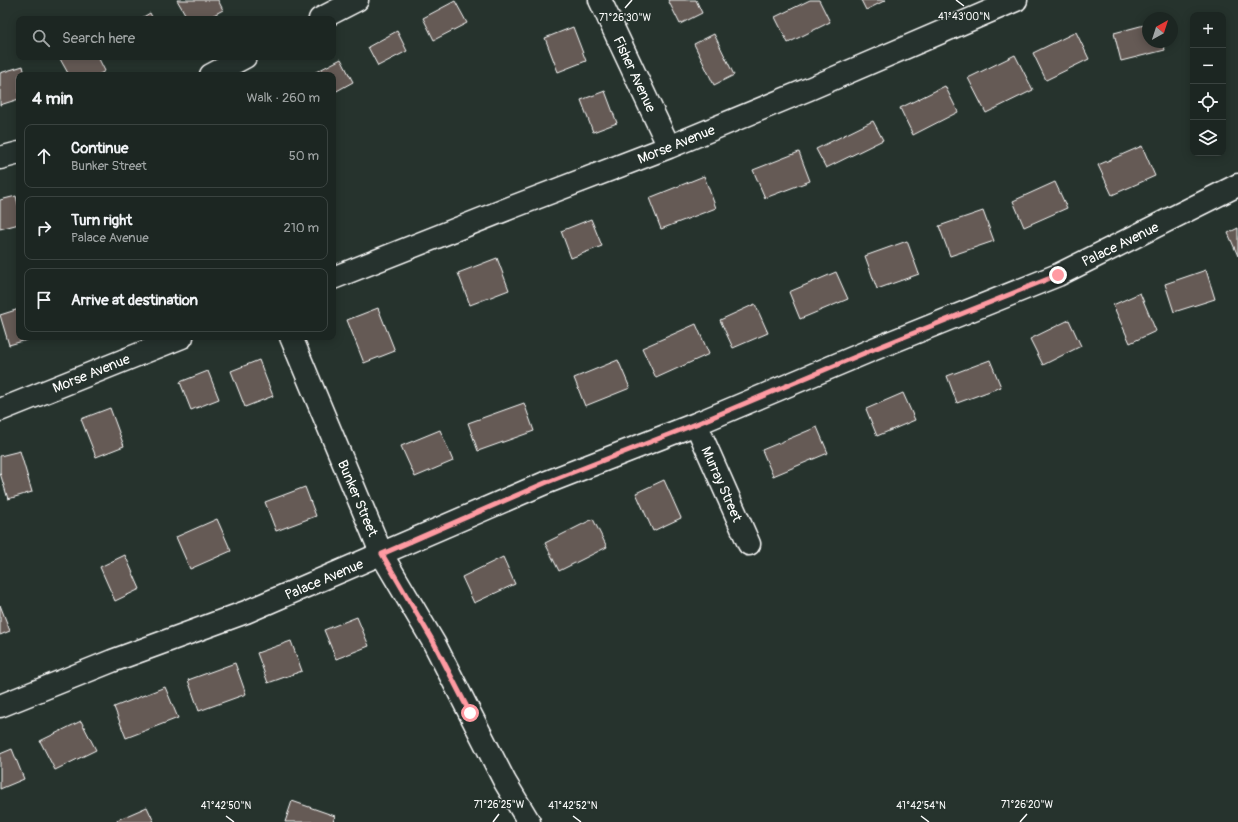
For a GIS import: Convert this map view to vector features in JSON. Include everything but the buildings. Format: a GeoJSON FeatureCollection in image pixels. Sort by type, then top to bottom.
{"type":"FeatureCollection","features":[{"type":"Feature","properties":{"kind":"street"},"geometry":{"type":"LineString","coordinates":[[326,16],[357,0]]}},
{"type":"Feature","properties":{"kind":"street","name":"Fisher Avenue"},"geometry":{"type":"LineString","coordinates":[[600,0],[669,147]]}},
{"type":"Feature","properties":{"kind":"street","name":"Morse Avenue"},"geometry":{"type":"LineString","coordinates":[[336,277],[669,147],[809,89],[1016,0]]}},
{"type":"Feature","properties":{"kind":"street"},"geometry":{"type":"LineString","coordinates":[[216,72],[240,60]]}},
{"type":"Feature","properties":{"kind":"street"},"geometry":{"type":"LineString","coordinates":[[0,158],[16,154]]}},
{"type":"Feature","properties":{"kind":"street","name":"Palace Avenue"},"geometry":{"type":"LineString","coordinates":[[0,706],[112,661],[246,612],[545,483],[696,424],[874,349],[1058,275],[1238,185]]}},
{"type":"Feature","properties":{"kind":"street","name":"Morse Avenue"},"geometry":{"type":"LineString","coordinates":[[0,410],[175,340]]}},
{"type":"Feature","properties":{"kind":"street","name":"Bunker Street"},"geometry":{"type":"LineString","coordinates":[[292,340],[382,554],[434,643],[505,782],[530,822]]}},
{"type":"Feature","properties":{"kind":"street","name":"Murray Street"},"geometry":{"type":"LineString","coordinates":[[696,424],[748,544]]}},
{"type":"Feature","properties":{"kind":"route"},"geometry":{"type":"LineString","coordinates":[[470,713],[434,643],[382,554],[545,483],[696,424],[874,349],[1058,275]]}}]}
